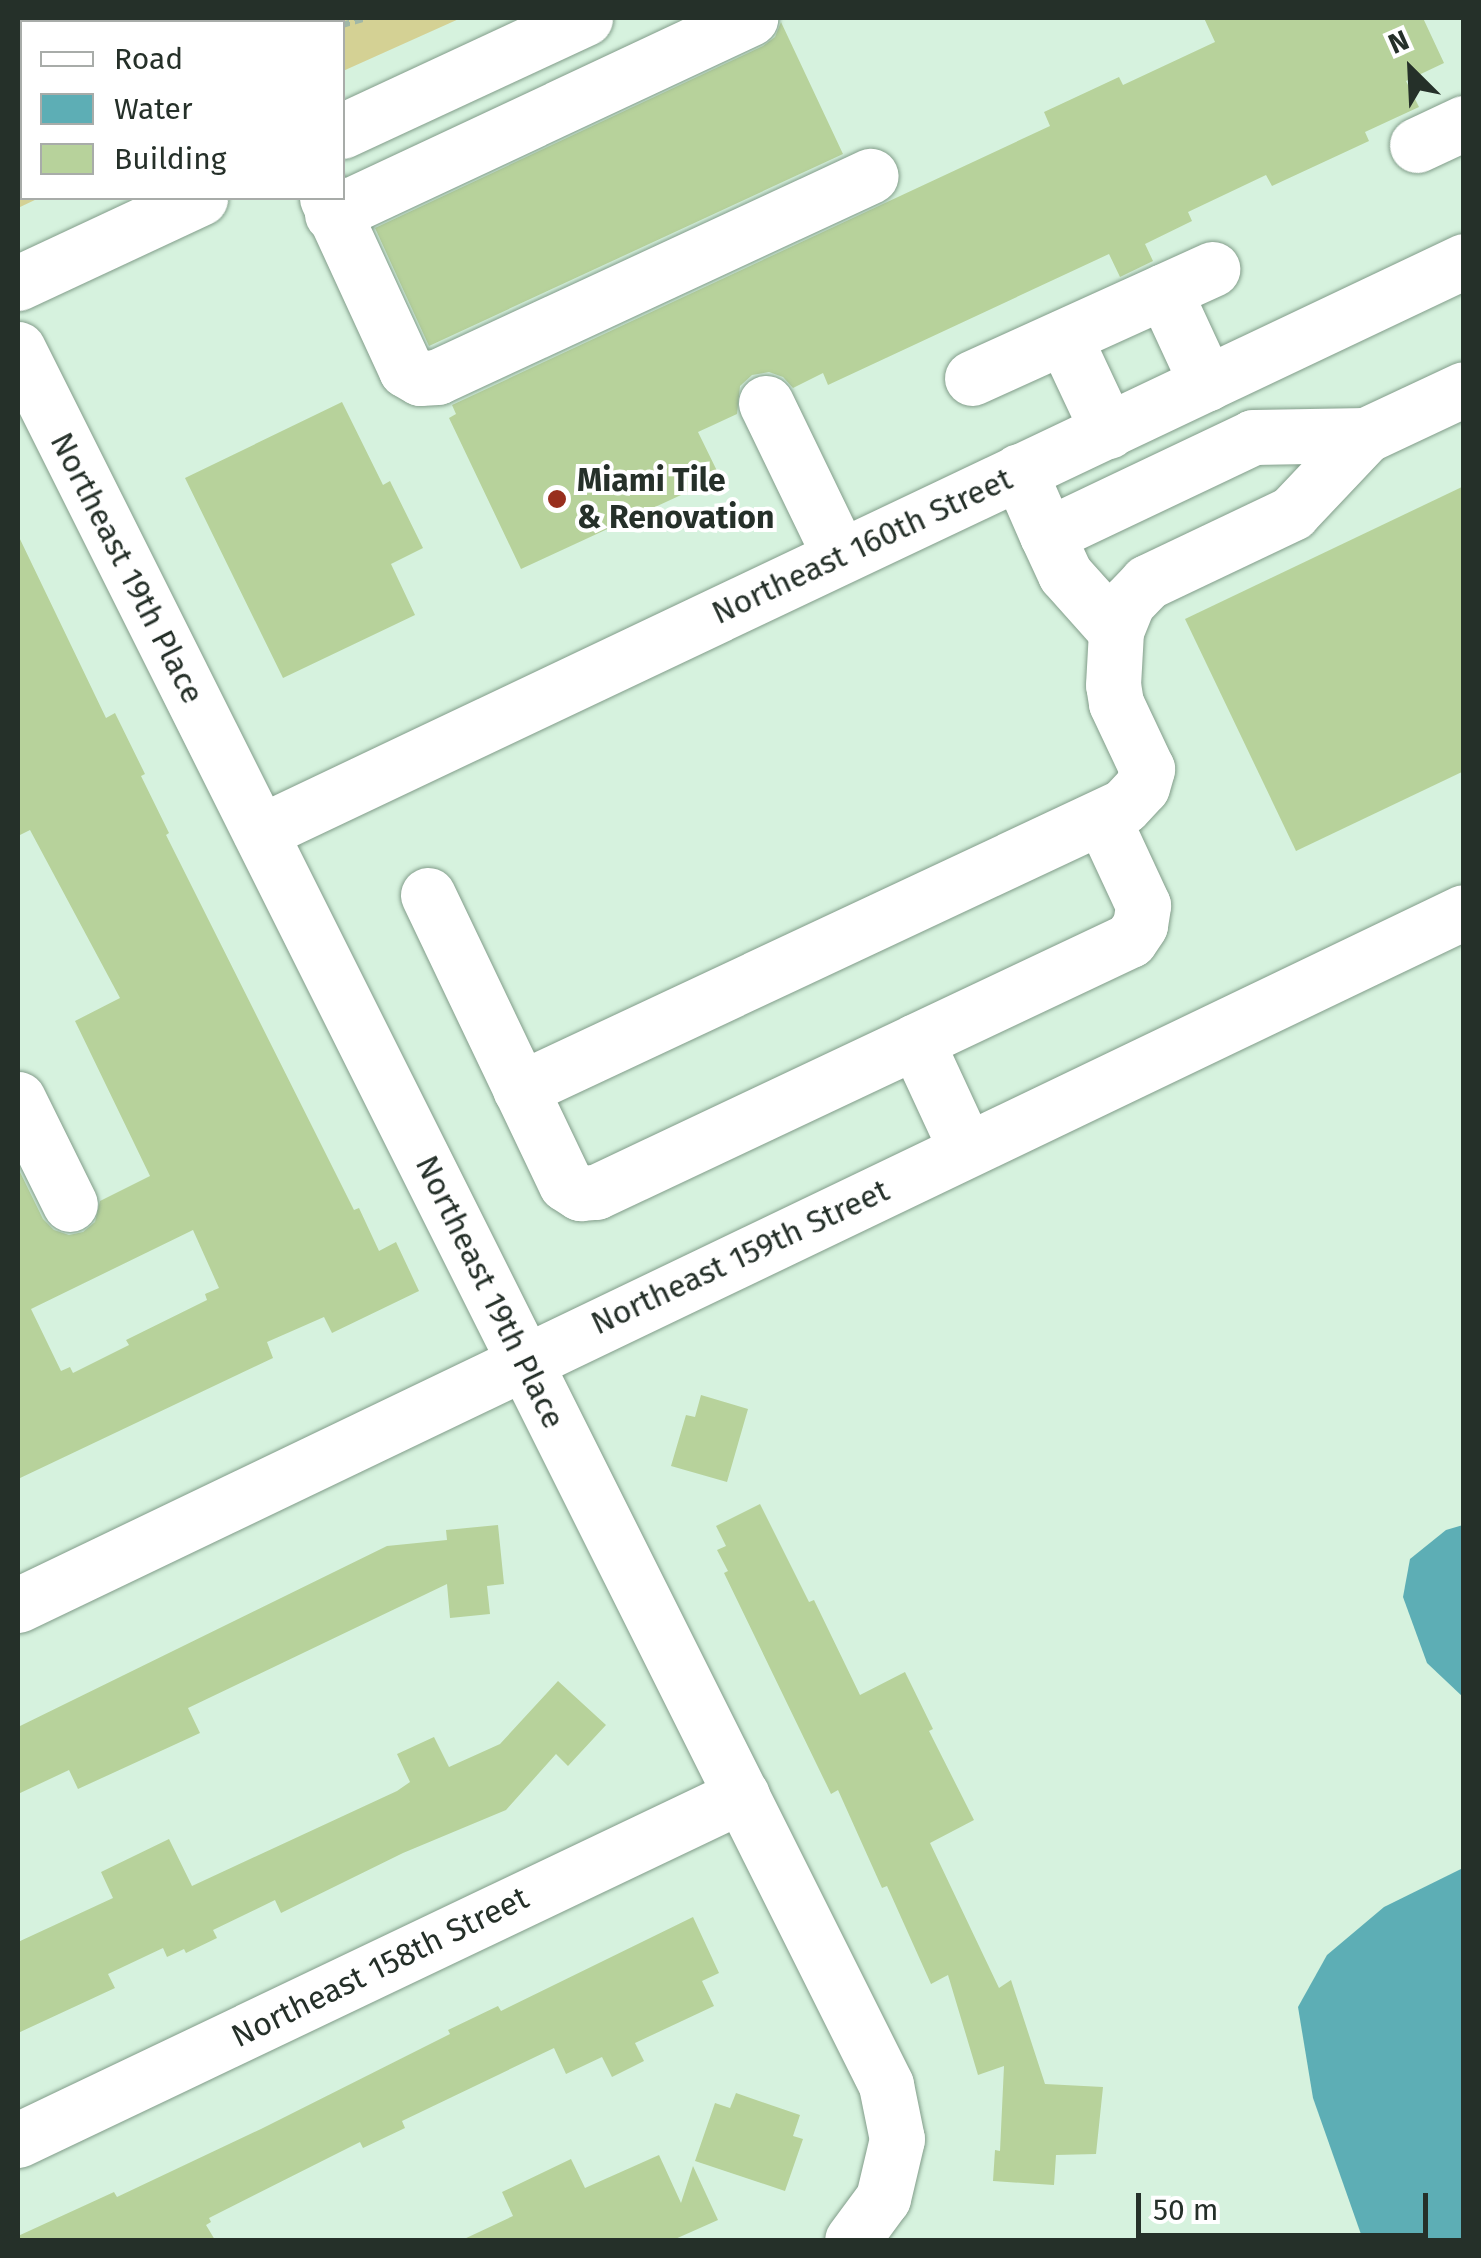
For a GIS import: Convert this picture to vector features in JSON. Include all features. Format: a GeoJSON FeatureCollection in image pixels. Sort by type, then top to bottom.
{"type":"FeatureCollection","features":[{"type":"Feature","properties":{"kind":"street"},"geometry":{"type":"LineString","coordinates":[[345,129],[585,18]]}},
{"type":"Feature","properties":{"kind":"street"},"geometry":{"type":"LineString","coordinates":[[345,199],[750,18]]}},
{"type":"Feature","properties":{"kind":"street"},"geometry":{"type":"LineString","coordinates":[[330,206],[406,370],[420,378],[436,378],[871,176]]}},
{"type":"Feature","properties":{"kind":"street"},"geometry":{"type":"LineString","coordinates":[[18,283],[196,200]]}},
{"type":"Feature","properties":{"kind":"street","name":"Northeast 160th Street"},"geometry":{"type":"LineString","coordinates":[[260,832],[1464,261]]}},
{"type":"Feature","properties":{"kind":"street"},"geometry":{"type":"LineString","coordinates":[[972,378],[1212,269]]}},
{"type":"Feature","properties":{"kind":"street"},"geometry":{"type":"LineString","coordinates":[[1164,291],[1207,384]]}},
{"type":"Feature","properties":{"kind":"street"},"geometry":{"type":"LineString","coordinates":[[1064,336],[1108,431]]}},
{"type":"Feature","properties":{"kind":"street","name":"Northeast 19th Place"},"geometry":{"type":"LineString","coordinates":[[18,349],[886,2085],[897,2139],[883,2198],[852,2240]]}},
{"type":"Feature","properties":{"kind":"street"},"geometry":{"type":"LineString","coordinates":[[520,1088],[1124,806],[1142,787],[1146,769],[1116,703],[1116,631],[1128,602],[1147,582],[1292,513],[1366,434],[1464,389]]}},
{"type":"Feature","properties":{"kind":"street"},"geometry":{"type":"LineString","coordinates":[[766,403],[840,556]]}},
{"type":"Feature","properties":{"kind":"street"},"geometry":{"type":"LineString","coordinates":[[1047,535],[1253,437],[1366,434]]}},
{"type":"Feature","properties":{"kind":"street"},"geometry":{"type":"LineString","coordinates":[[1018,472],[1065,574],[1116,631]]}},
{"type":"Feature","properties":{"kind":"street"},"geometry":{"type":"LineString","coordinates":[[428,896],[566,1184],[580,1193],[596,1192],[1130,940],[1140,925],[1143,905],[1103,819]]}},
{"type":"Feature","properties":{"kind":"street","name":"Northeast 159th Street"},"geometry":{"type":"LineString","coordinates":[[18,1605],[524,1359],[1464,912]]}},
{"type":"Feature","properties":{"kind":"street"},"geometry":{"type":"LineString","coordinates":[[916,1041],[966,1150]]}},
{"type":"Feature","properties":{"kind":"street"},"geometry":{"type":"LineString","coordinates":[[18,1099],[70,1204]]}},
{"type":"Feature","properties":{"kind":"street","name":"Northeast 158th Street"},"geometry":{"type":"LineString","coordinates":[[18,2140],[742,1794]]}},
{"type":"Feature","properties":{"kind":"shaded area"},"geometry":{"type":"Polygon","coordinates":[[[461,18],[345,70],[345,20],[161,20],[461,18]]]}},
{"type":"Feature","properties":{"kind":"shaded area"},"geometry":{"type":"Polygon","coordinates":[[[18,91],[20,200],[35,200],[18,208],[18,91]]]}},
{"type":"Feature","properties":{"kind":"water"},"geometry":{"type":"Polygon","coordinates":[[[1464,1525],[1463,1697],[1427,1663],[1403,1597],[1410,1559],[1446,1530],[1464,1525]]]}},
{"type":"Feature","properties":{"kind":"water"},"geometry":{"type":"Polygon","coordinates":[[[1463,1868],[1463,2240],[1363,2240],[1313,2098],[1298,2007],[1327,1955],[1384,1907],[1463,1868]]]}},
{"type":"Feature","properties":{"kind":"building"},"geometry":{"type":"Polygon","coordinates":[[[1204,18],[1423,18],[1444,63],[1406,81],[1419,107],[1365,132],[1369,141],[1272,186],[1266,175],[1188,212],[1192,221],[1145,244],[1153,261],[1120,277],[1109,254],[828,385],[823,373],[793,388],[783,377],[769,372],[752,375],[740,386],[737,414],[698,432],[720,477],[521,569],[449,418],[456,414],[452,405],[1050,126],[1044,112],[1119,77],[1123,85],[1215,42],[1204,18]]]}},
{"type":"Feature","properties":{"kind":"building"},"geometry":{"type":"Polygon","coordinates":[[[781,22],[843,154],[429,346],[375,228],[763,46],[775,37],[781,22]]]}},
{"type":"Feature","properties":{"kind":"building"},"geometry":{"type":"Polygon","coordinates":[[[342,402],[383,485],[390,481],[423,548],[391,564],[415,615],[283,678],[185,478],[342,402]]]}},
{"type":"Feature","properties":{"kind":"building"},"geometry":{"type":"Polygon","coordinates":[[[1464,486],[1464,771],[1296,851],[1185,619],[1464,486]]]}},
{"type":"Feature","properties":{"kind":"building"},"geometry":{"type":"Polygon","coordinates":[[[18,535],[106,718],[115,713],[145,774],[141,776],[169,833],[166,835],[354,1210],[359,1208],[379,1251],[396,1242],[419,1291],[332,1333],[324,1317],[267,1342],[273,1358],[18,1479],[18,1168],[43,1219],[54,1230],[69,1235],[83,1232],[95,1222],[100,1201],[150,1176],[75,1021],[120,998],[30,830],[18,836],[18,535]],[[193,1230],[31,1309],[61,1371],[70,1367],[73,1373],[129,1345],[126,1340],[207,1300],[205,1294],[219,1288],[193,1230]]]}},
{"type":"Feature","properties":{"kind":"building"},"geometry":{"type":"Polygon","coordinates":[[[701,1395],[748,1409],[727,1482],[671,1466],[686,1415],[695,1417],[701,1395]]]}},
{"type":"Feature","properties":{"kind":"building"},"geometry":{"type":"Polygon","coordinates":[[[760,1504],[809,1602],[814,1600],[860,1695],[905,1672],[933,1729],[929,1731],[974,1820],[930,1843],[999,1988],[1011,1980],[1045,2084],[1103,2087],[1096,2154],[1056,2155],[1054,2185],[993,2181],[995,2150],[1000,2151],[1004,2066],[978,2075],[948,1975],[931,1984],[887,1886],[882,1888],[838,1790],[831,1794],[724,1573],[728,1571],[717,1550],[726,1546],[716,1526],[760,1504]]]}},
{"type":"Feature","properties":{"kind":"building"},"geometry":{"type":"Polygon","coordinates":[[[498,1525],[504,1584],[487,1586],[490,1614],[450,1618],[447,1584],[188,1708],[200,1733],[78,1789],[69,1770],[18,1794],[18,1727],[387,1546],[447,1540],[446,1530],[498,1525]]]}},
{"type":"Feature","properties":{"kind":"building"},"geometry":{"type":"Polygon","coordinates":[[[558,1681],[606,1725],[568,1766],[556,1754],[506,1810],[403,1853],[281,1913],[275,1900],[213,1930],[217,1938],[186,1953],[184,1949],[167,1957],[163,1948],[108,1974],[115,1988],[18,2033],[18,1942],[113,1898],[101,1872],[169,1839],[192,1886],[397,1791],[410,1782],[397,1754],[434,1737],[449,1767],[500,1744],[558,1681]]]}},
{"type":"Feature","properties":{"kind":"building"},"geometry":{"type":"Polygon","coordinates":[[[693,1917],[719,1973],[702,1981],[714,2006],[635,2043],[644,2061],[612,2077],[602,2057],[566,2074],[554,2048],[402,2121],[405,2128],[363,2148],[360,2142],[209,2218],[211,2222],[206,2225],[215,2240],[18,2240],[18,2236],[114,2192],[117,2197],[261,2129],[450,2034],[448,2030],[498,2006],[501,2011],[693,1917]]]}},
{"type":"Feature","properties":{"kind":"building"},"geometry":{"type":"Polygon","coordinates":[[[736,2093],[800,2115],[793,2136],[803,2139],[785,2191],[695,2161],[715,2103],[730,2108],[736,2093]]]}},
{"type":"Feature","properties":{"kind":"building"},"geometry":{"type":"Polygon","coordinates":[[[659,2155],[681,2203],[693,2166],[718,2220],[673,2240],[462,2240],[513,2216],[502,2192],[571,2159],[585,2188],[659,2155]]]}},
{"type":"Feature","properties":{"kind":"place","name":"Miami Tile & Renovation"},"geometry":{"type":"Point","coordinates":[557,499]}}]}
